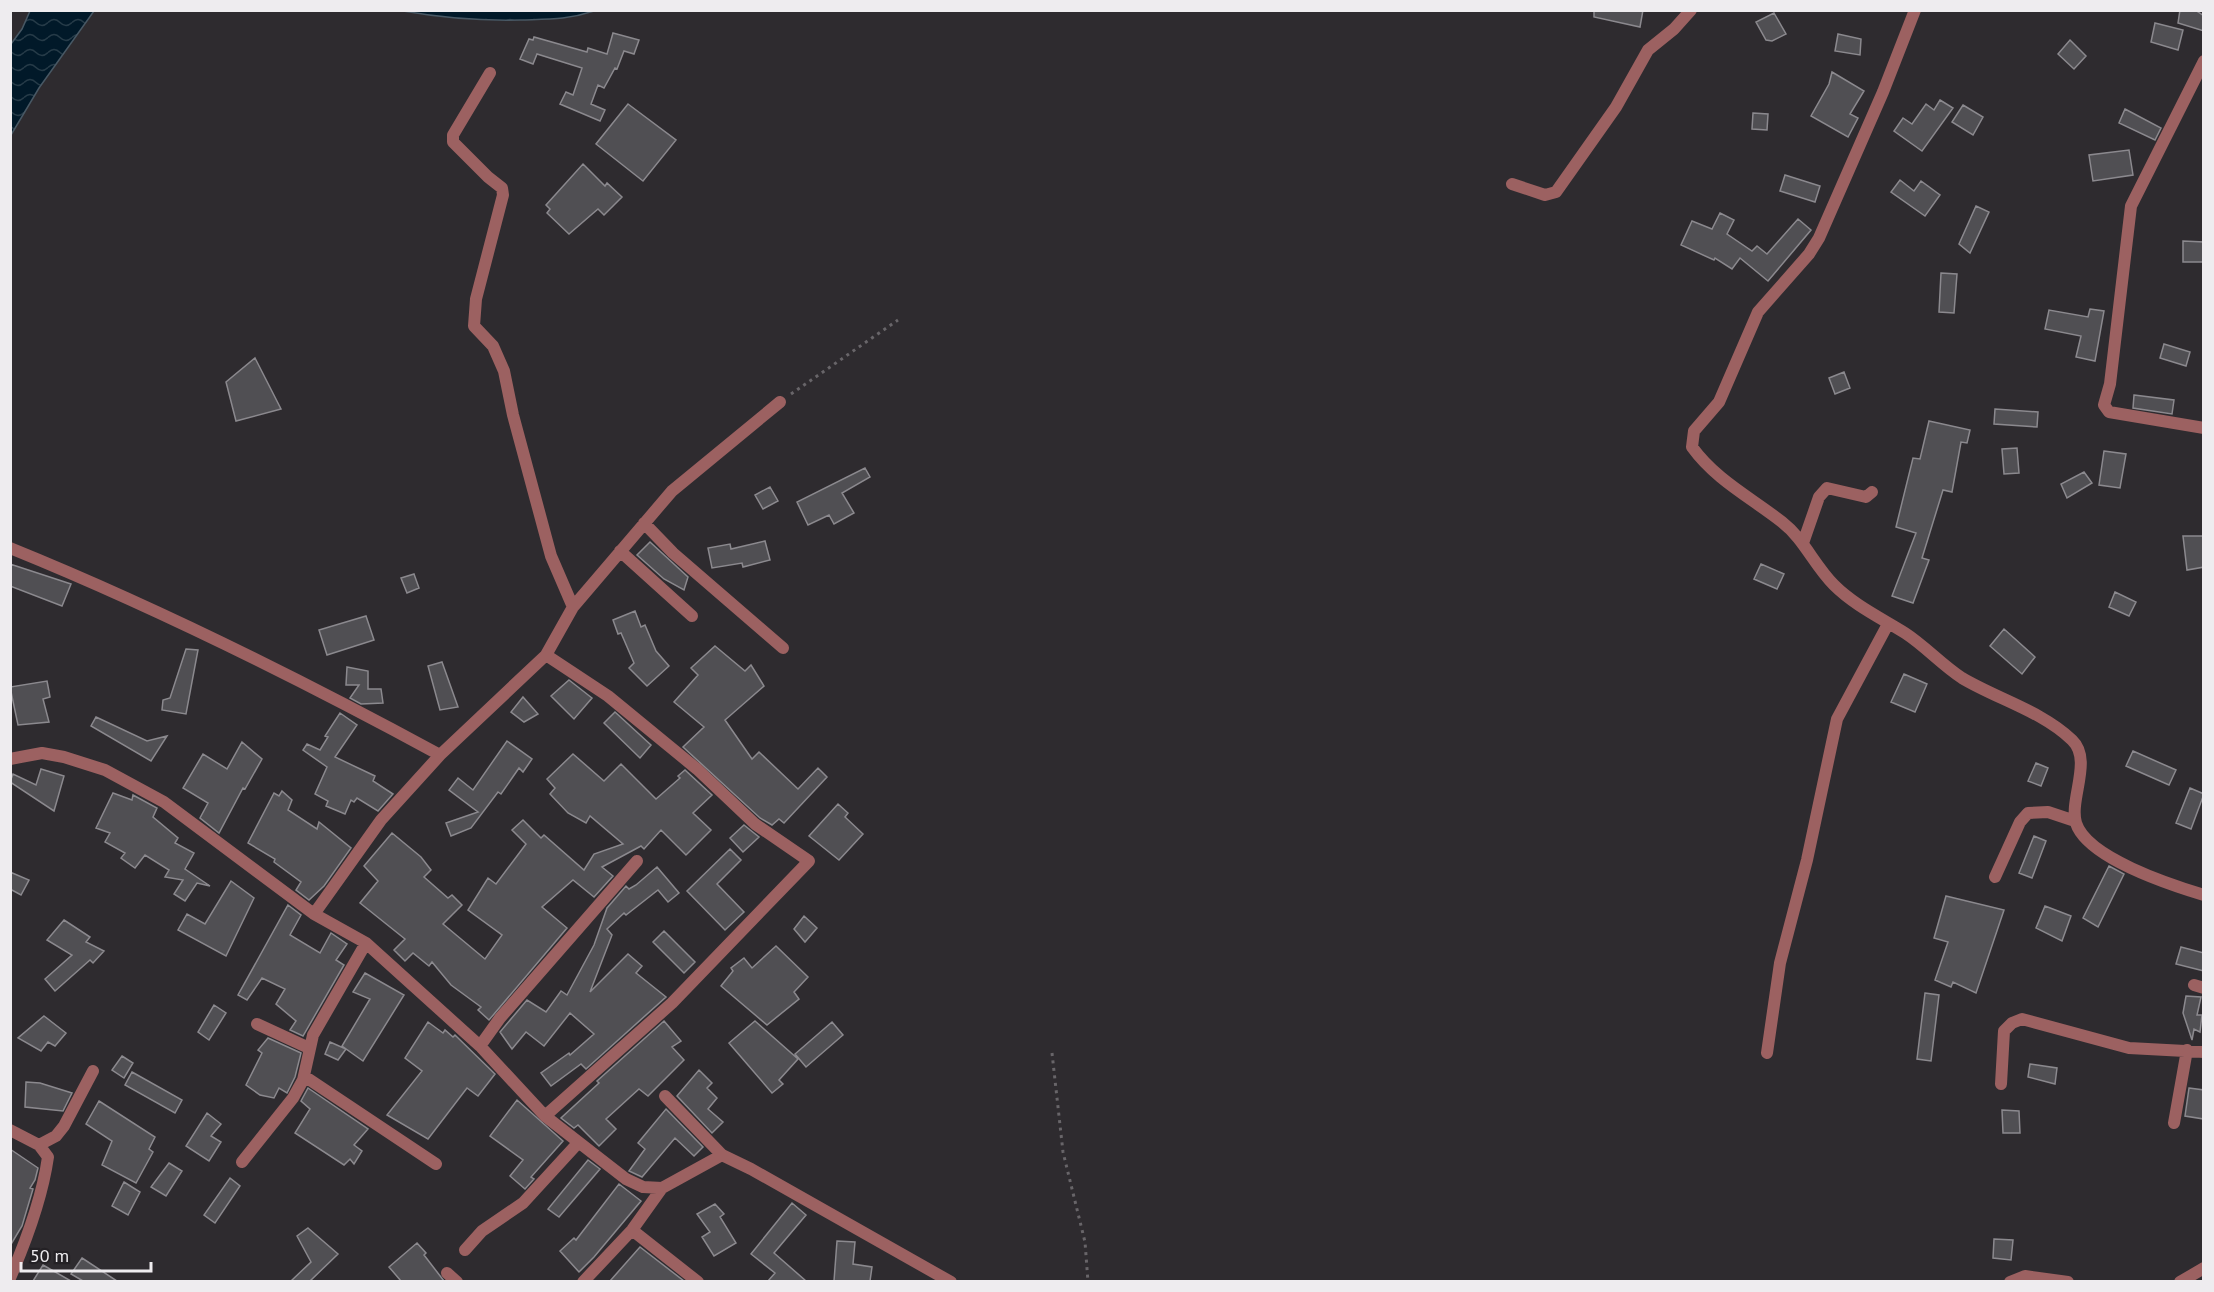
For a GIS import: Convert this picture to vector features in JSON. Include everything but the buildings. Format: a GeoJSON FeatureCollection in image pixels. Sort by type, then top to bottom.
{"type":"FeatureCollection","features":[{"type":"Feature","properties":{"kind":"street"},"geometry":{"type":"LineString","coordinates":[[1512,184],[1545,195],[1556,192],[1616,107],[1648,50],[1674,29],[1691,10]]}},
{"type":"Feature","properties":{"kind":"street"},"geometry":{"type":"LineString","coordinates":[[1914,10],[1883,92],[1819,238],[1809,255],[1758,312],[1719,402],[1700,423],[1692,439],[1692,447],[1704,464],[1739,494],[1782,522],[1803,543],[1833,584],[1937,657],[1959,676],[2056,726],[2074,742],[2080,754],[2075,821],[2080,833],[2097,849],[2148,875],[2204,895]]}},
{"type":"Feature","properties":{"kind":"street"},"geometry":{"type":"LineString","coordinates":[[2204,61],[2131,206],[2110,384],[2104,405],[2109,412],[2204,428]]}},
{"type":"Feature","properties":{"kind":"street"},"geometry":{"type":"LineString","coordinates":[[490,74],[453,135],[453,142],[502,188],[503,195],[476,299],[474,326],[493,346],[504,371],[513,415],[551,556],[573,607]]}},
{"type":"Feature","properties":{"kind":"street"},"geometry":{"type":"LineString","coordinates":[[314,914],[381,820],[440,755],[546,655],[573,607],[672,491],[780,402]]}},
{"type":"Feature","properties":{"kind":"street"},"geometry":{"type":"LineString","coordinates":[[1803,543],[1819,496],[1827,488],[1859,497],[1866,497],[1872,492]]}},
{"type":"Feature","properties":{"kind":"street"},"geometry":{"type":"LineString","coordinates":[[644,523],[673,554],[783,648]]}},
{"type":"Feature","properties":{"kind":"street"},"geometry":{"type":"LineString","coordinates":[[10,548],[114,590],[196,629],[295,677],[440,755]]}},
{"type":"Feature","properties":{"kind":"street"},"geometry":{"type":"LineString","coordinates":[[620,551],[692,616]]}},
{"type":"Feature","properties":{"kind":"street"},"geometry":{"type":"LineString","coordinates":[[1767,1053],[1780,963],[1807,860],[1836,719],[1888,624]]}},
{"type":"Feature","properties":{"kind":"street"},"geometry":{"type":"LineString","coordinates":[[545,1116],[672,1003],[809,861],[755,824],[697,769],[608,696],[546,655]]}},
{"type":"Feature","properties":{"kind":"street"},"geometry":{"type":"LineString","coordinates":[[10,759],[42,753],[105,770],[164,802],[314,914],[366,943],[480,1046],[545,1116],[578,1143],[626,1179],[644,1187],[662,1188]]}},
{"type":"Feature","properties":{"kind":"street"},"geometry":{"type":"LineString","coordinates":[[1995,877],[2020,822],[2028,813],[2048,812],[2075,821]]}},
{"type":"Feature","properties":{"kind":"street"},"geometry":{"type":"LineString","coordinates":[[480,1046],[500,1018],[637,861]]}},
{"type":"Feature","properties":{"kind":"street"},"geometry":{"type":"LineString","coordinates":[[242,1162],[293,1098],[304,1076],[313,1035],[366,943]]}},
{"type":"Feature","properties":{"kind":"street"},"geometry":{"type":"LineString","coordinates":[[2001,1084],[2004,1031],[2012,1023],[2022,1019],[2129,1048],[2204,1052]]}},
{"type":"Feature","properties":{"kind":"street"},"geometry":{"type":"LineString","coordinates":[[257,1024],[309,1048]]}},
{"type":"Feature","properties":{"kind":"street"},"geometry":{"type":"LineString","coordinates":[[2174,1122],[2187,1050]]}},
{"type":"Feature","properties":{"kind":"street"},"geometry":{"type":"LineString","coordinates":[[39,1145],[56,1137],[93,1071]]}},
{"type":"Feature","properties":{"kind":"street"},"geometry":{"type":"LineString","coordinates":[[304,1076],[435,1164]]}},
{"type":"Feature","properties":{"kind":"street"},"geometry":{"type":"LineString","coordinates":[[665,1096],[722,1155],[752,1168],[951,1281]]}},
{"type":"Feature","properties":{"kind":"street"},"geometry":{"type":"LineString","coordinates":[[10,1130],[39,1145],[48,1157],[45,1177],[28,1239],[10,1278]]}},
{"type":"Feature","properties":{"kind":"street"},"geometry":{"type":"LineString","coordinates":[[465,1250],[482,1231],[523,1203],[578,1143]]}},
{"type":"Feature","properties":{"kind":"street"},"geometry":{"type":"LineString","coordinates":[[583,1281],[632,1230],[662,1188],[722,1155]]}},
{"type":"Feature","properties":{"kind":"street"},"geometry":{"type":"LineString","coordinates":[[632,1230],[698,1281]]}},
{"type":"Feature","properties":{"kind":"street"},"geometry":{"type":"LineString","coordinates":[[2180,1281],[2204,1268]]}},
{"type":"Feature","properties":{"kind":"street"},"geometry":{"type":"LineString","coordinates":[[2010,1281],[2025,1276],[2068,1281]]}},
{"type":"Feature","properties":{"kind":"path"},"geometry":{"type":"LineString","coordinates":[[780,402],[898,320]]}},
{"type":"Feature","properties":{"kind":"path"},"geometry":{"type":"LineString","coordinates":[[1052,1053],[1063,1152],[1085,1242],[1088,1281]]}},
{"type":"Feature","properties":{"kind":"water"},"geometry":{"type":"Polygon","coordinates":[[[30,11],[94,11],[39,88],[11,135],[11,44],[22,29],[30,11]]]}},
{"type":"Feature","properties":{"kind":"water"},"geometry":{"type":"Polygon","coordinates":[[[403,11],[594,11],[557,18],[505,20],[432,16],[403,11]]]}}]}
